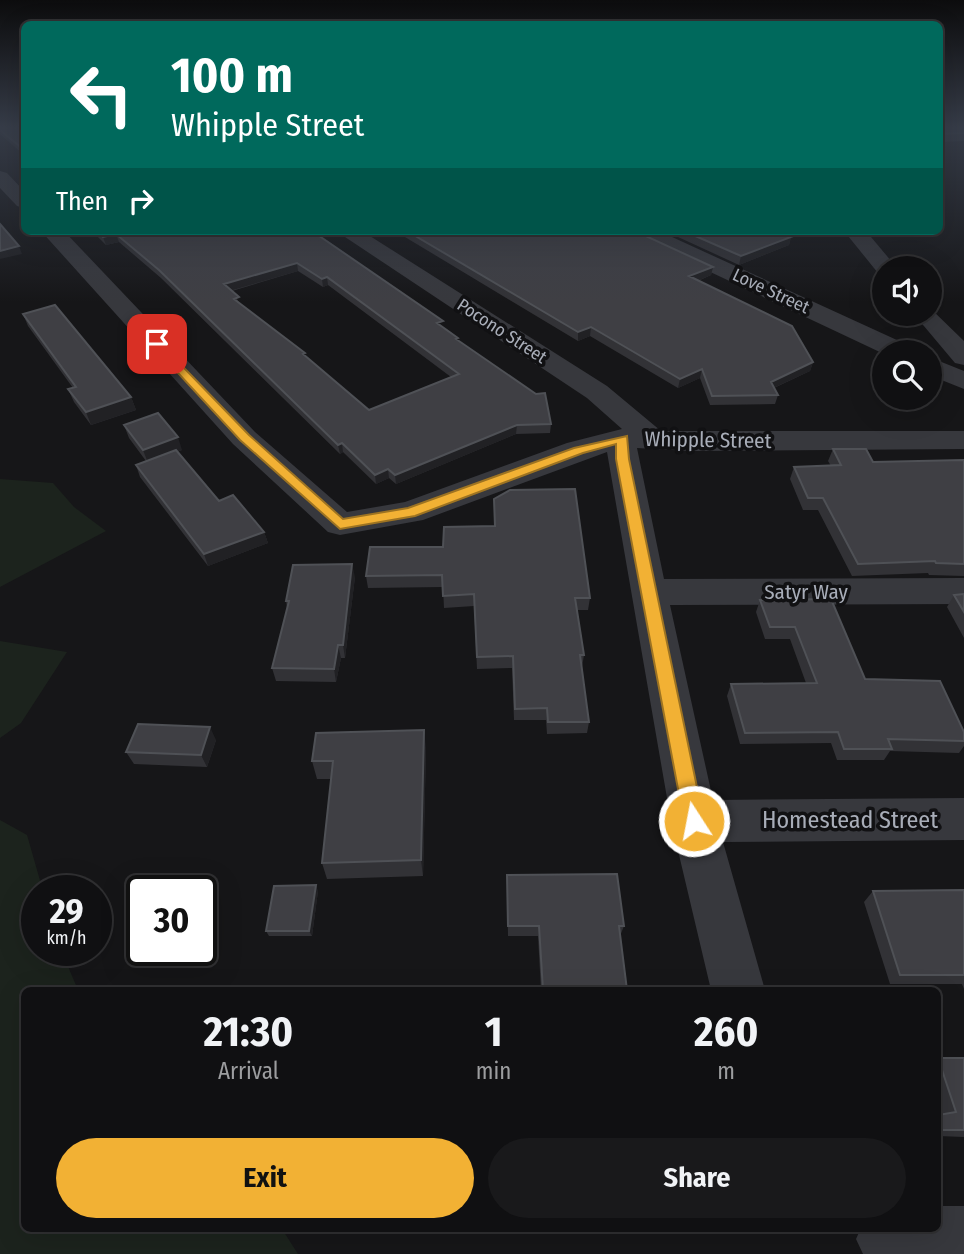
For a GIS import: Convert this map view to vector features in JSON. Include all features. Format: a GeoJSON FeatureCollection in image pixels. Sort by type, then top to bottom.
{"type":"FeatureCollection","features":[{"type":"Feature","properties":{"kind":"street"},"geometry":{"type":"LineString","coordinates":[[8,186],[21,199]]}},
{"type":"Feature","properties":{"kind":"street","name":"Whipple Street"},"geometry":{"type":"LineString","coordinates":[[56,235],[244,438],[340,524],[411,512],[578,450],[636,438],[690,442],[964,440]]}},
{"type":"Feature","properties":{"kind":"street","name":"Pocono Street"},"geometry":{"type":"LineString","coordinates":[[353,235],[597,392],[636,438]]}},
{"type":"Feature","properties":{"kind":"street","name":"Love Street"},"geometry":{"type":"LineString","coordinates":[[651,235],[875,340]]}},
{"type":"Feature","properties":{"kind":"street"},"geometry":{"type":"LineString","coordinates":[[858,235],[876,256]]}},
{"type":"Feature","properties":{"kind":"street"},"geometry":{"type":"LineString","coordinates":[[944,326],[964,357]]}},
{"type":"Feature","properties":{"kind":"street"},"geometry":{"type":"LineString","coordinates":[[942,371],[964,381]]}},
{"type":"Feature","properties":{"kind":"street"},"geometry":{"type":"LineString","coordinates":[[636,438],[622,459],[694,821],[737,987]]}},
{"type":"Feature","properties":{"kind":"street","name":"Satyr Way"},"geometry":{"type":"LineString","coordinates":[[648,592],[964,591]]}},
{"type":"Feature","properties":{"kind":"street","name":"Homestead Street"},"geometry":{"type":"LineString","coordinates":[[694,821],[964,819]]}},
{"type":"Feature","properties":{"kind":"street"},"geometry":{"type":"LineString","coordinates":[[890,1241],[964,1238]]}},
{"type":"Feature","properties":{"kind":"shaded area"},"geometry":{"type":"Polygon","coordinates":[[[0,479],[53,483],[74,507],[106,531],[0,587],[0,479]]]}},
{"type":"Feature","properties":{"kind":"shaded area"},"geometry":{"type":"Polygon","coordinates":[[[0,641],[67,652],[21,723],[0,738],[0,641]]]}},
{"type":"Feature","properties":{"kind":"shaded area"},"geometry":{"type":"Polygon","coordinates":[[[0,820],[27,835],[38,875],[21,875],[21,966],[68,966],[77,987],[21,987],[21,1232],[284,1232],[298,1254],[0,1254],[0,820]]]}},
{"type":"Feature","properties":{"kind":"building"},"geometry":{"type":"Polygon","coordinates":[[[0,224],[19,246],[0,251],[0,224]]]}},
{"type":"Feature","properties":{"kind":"building"},"geometry":{"type":"Polygon","coordinates":[[[117,235],[318,235],[443,321],[437,323],[458,338],[456,339],[536,394],[545,393],[551,424],[517,425],[395,475],[388,469],[375,475],[342,443],[338,445],[159,270],[117,235]],[[297,263],[224,284],[239,297],[234,299],[305,353],[303,354],[369,410],[459,374],[327,277],[322,279],[297,263]]]}},
{"type":"Feature","properties":{"kind":"building"},"geometry":{"type":"Polygon","coordinates":[[[414,235],[644,235],[713,267],[689,276],[792,326],[813,362],[771,382],[778,395],[712,396],[702,369],[680,379],[591,327],[578,332],[414,235]]]}},
{"type":"Feature","properties":{"kind":"building"},"geometry":{"type":"Polygon","coordinates":[[[693,235],[791,237],[741,256],[693,235]]]}},
{"type":"Feature","properties":{"kind":"building"},"geometry":{"type":"Polygon","coordinates":[[[55,305],[131,397],[86,412],[68,389],[76,387],[23,314],[55,305]]]}},
{"type":"Feature","properties":{"kind":"building"},"geometry":{"type":"Polygon","coordinates":[[[158,413],[178,437],[143,450],[124,425],[158,413]]]}},
{"type":"Feature","properties":{"kind":"building"},"geometry":{"type":"Polygon","coordinates":[[[833,449],[866,449],[873,462],[964,460],[964,564],[935,561],[858,564],[823,498],[808,498],[794,467],[841,465],[833,449]]]}},
{"type":"Feature","properties":{"kind":"building"},"geometry":{"type":"Polygon","coordinates":[[[176,450],[219,501],[233,495],[264,532],[204,554],[136,465],[176,450]]]}},
{"type":"Feature","properties":{"kind":"building"},"geometry":{"type":"Polygon","coordinates":[[[575,489],[590,598],[575,598],[584,655],[580,655],[589,722],[548,722],[547,708],[515,709],[513,656],[477,657],[474,594],[443,596],[442,575],[366,576],[370,547],[443,547],[444,527],[495,526],[494,499],[510,490],[575,489]]]}},
{"type":"Feature","properties":{"kind":"building"},"geometry":{"type":"Polygon","coordinates":[[[352,564],[343,645],[338,645],[334,669],[272,668],[289,601],[286,601],[293,565],[352,564]]]}},
{"type":"Feature","properties":{"kind":"building"},"geometry":{"type":"Polygon","coordinates":[[[964,594],[964,612],[954,595],[964,594]]]}},
{"type":"Feature","properties":{"kind":"building"},"geometry":{"type":"Polygon","coordinates":[[[831,599],[865,679],[940,681],[964,732],[964,741],[888,739],[892,749],[844,749],[838,732],[745,733],[731,684],[817,683],[795,627],[770,627],[760,600],[831,599]]]}},
{"type":"Feature","properties":{"kind":"building"},"geometry":{"type":"Polygon","coordinates":[[[138,724],[210,727],[201,755],[126,752],[138,724]]]}},
{"type":"Feature","properties":{"kind":"building"},"geometry":{"type":"Polygon","coordinates":[[[424,730],[421,860],[322,863],[333,761],[312,761],[316,733],[424,730]]]}},
{"type":"Feature","properties":{"kind":"building"},"geometry":{"type":"Polygon","coordinates":[[[617,874],[624,926],[619,926],[627,987],[543,987],[539,926],[508,926],[507,875],[617,874]]]}},
{"type":"Feature","properties":{"kind":"building"},"geometry":{"type":"Polygon","coordinates":[[[316,885],[309,931],[266,931],[274,886],[316,885]]]}},
{"type":"Feature","properties":{"kind":"building"},"geometry":{"type":"Polygon","coordinates":[[[964,890],[964,975],[900,975],[873,891],[964,890]]]}},
{"type":"Feature","properties":{"kind":"building"},"geometry":{"type":"Polygon","coordinates":[[[941,1058],[964,1058],[964,1130],[941,1130],[941,1114],[956,1112],[941,1067],[941,1058]]]}},
{"type":"Feature","properties":{"kind":"route"},"geometry":{"type":"LineString","coordinates":[[157,344],[244,438],[340,524],[411,512],[578,450],[622,438],[622,459],[694,821]]}}]}
